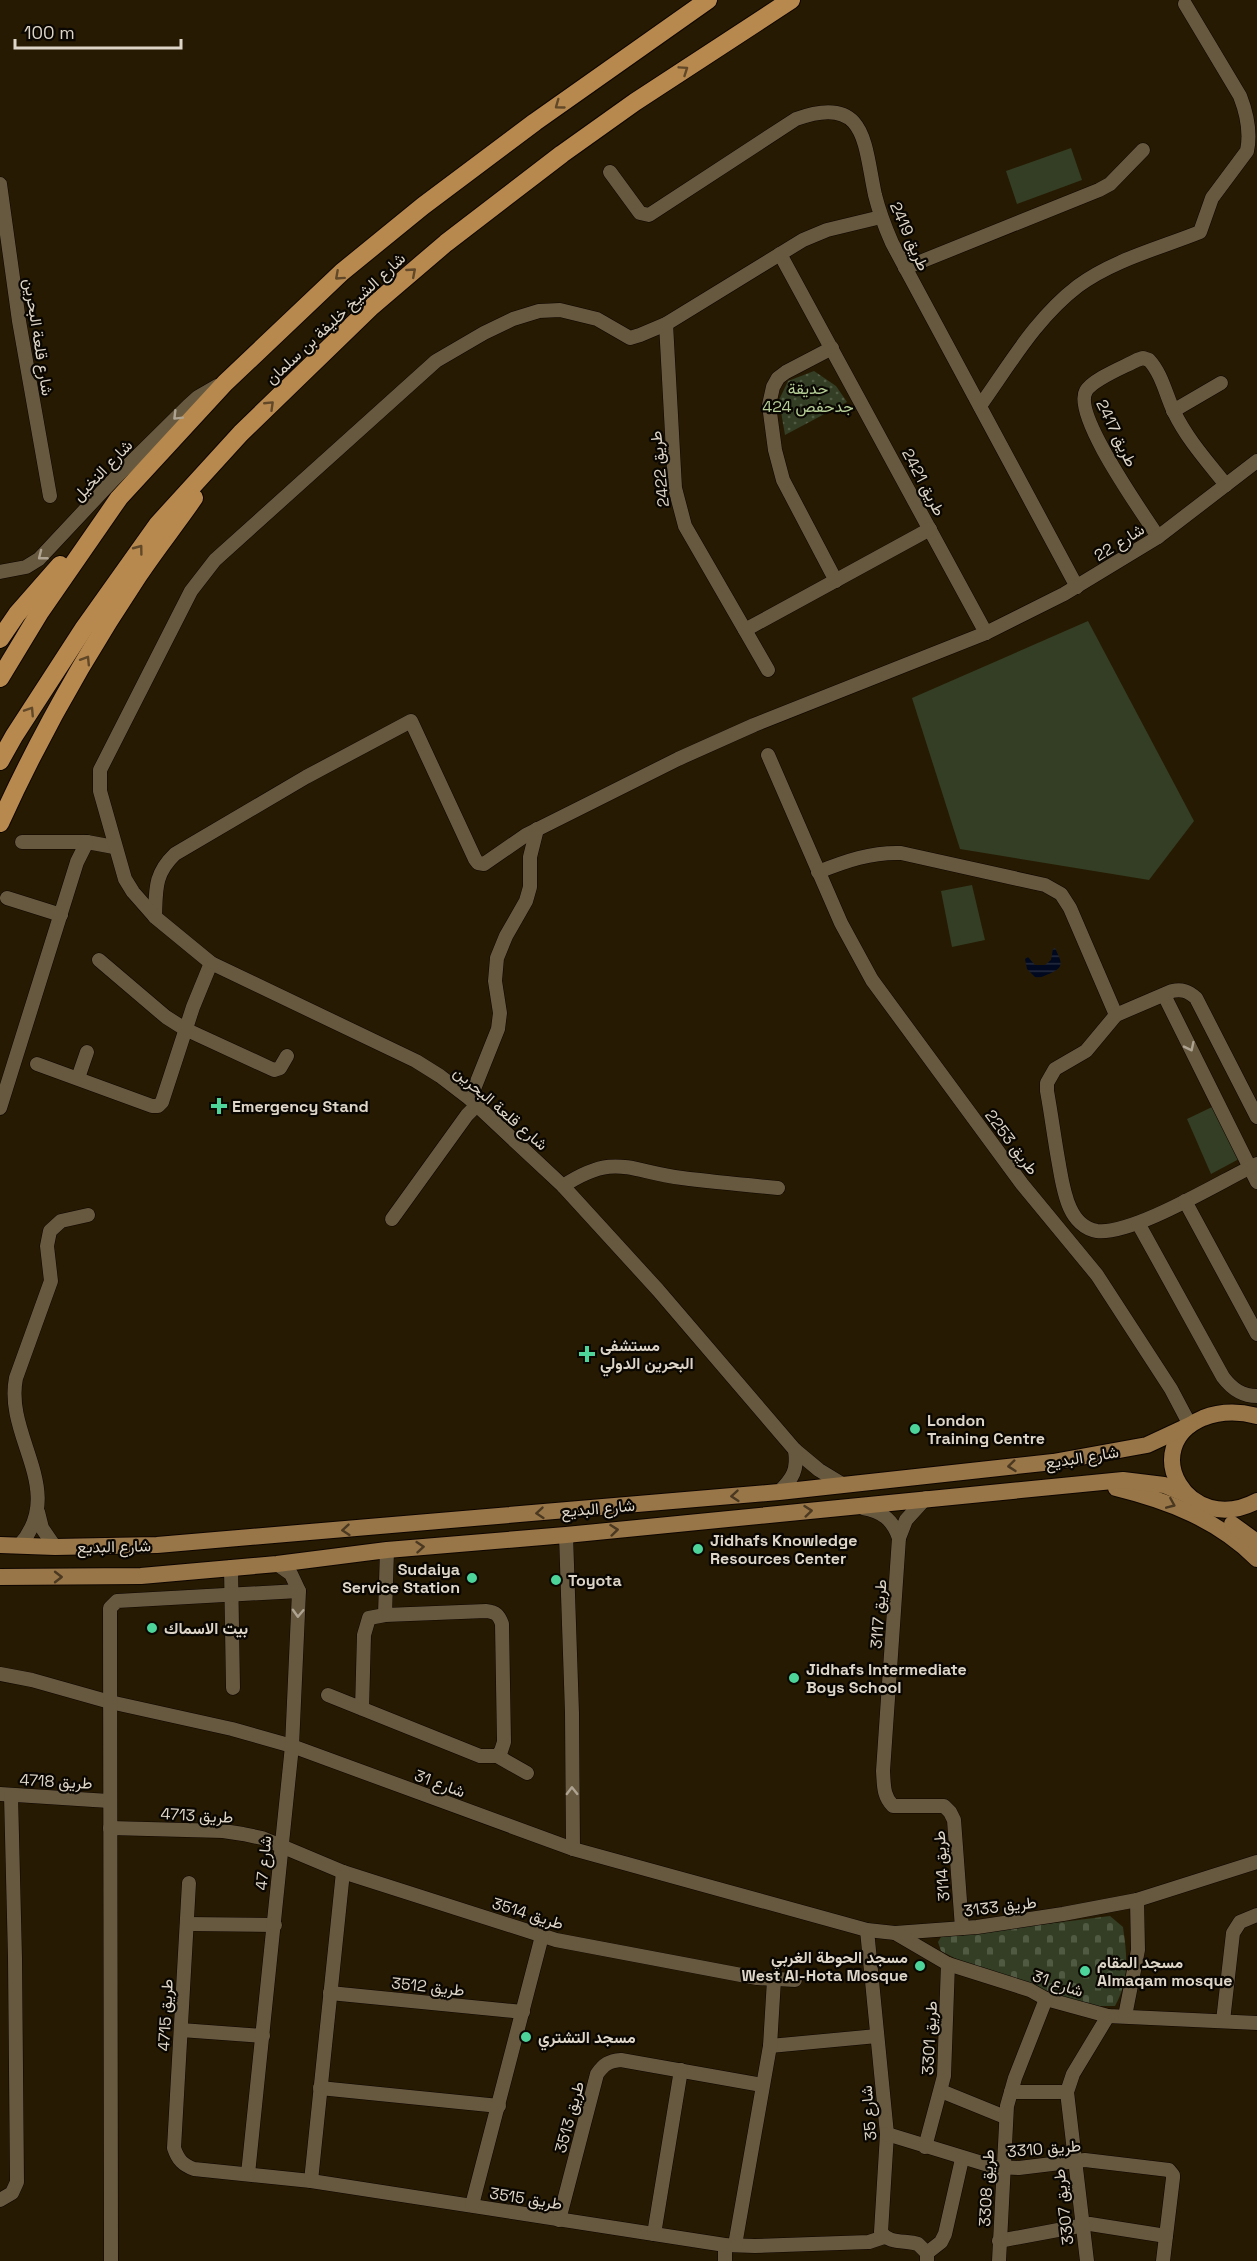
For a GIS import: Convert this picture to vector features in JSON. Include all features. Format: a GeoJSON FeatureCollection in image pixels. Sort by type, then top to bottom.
{"type":"FeatureCollection","features":[{"type":"Feature","properties":{"kind":"highway","name":"شارع الشيخ خليفة بن سلمان"},"geometry":{"type":"LineString","coordinates":[[0,678],[40,612],[119,498],[225,383],[342,272],[423,206],[535,122],[708,0]]}},
{"type":"Feature","properties":{"kind":"highway","name":"شارع الشيخ خليفة بن سلمان"},"geometry":{"type":"LineString","coordinates":[[0,761],[20,726],[124,569],[158,524],[241,434],[370,308],[446,243],[562,154],[635,102],[791,0]]}},
{"type":"Feature","properties":{"kind":"highway"},"geometry":{"type":"LineString","coordinates":[[0,823],[18,783],[74,679],[139,575],[241,434]]}},
{"type":"Feature","properties":{"kind":"highway"},"geometry":{"type":"LineString","coordinates":[[0,639],[17,614],[119,498]]}},
{"type":"Feature","properties":{"kind":"main road","name":"شارع البديع"},"geometry":{"type":"LineString","coordinates":[[0,1545],[55,1547],[157,1545],[232,1540],[779,1492],[1053,1462],[1147,1445],[1215,1414],[1244,1412],[1257,1416]]}},
{"type":"Feature","properties":{"kind":"main road"},"geometry":{"type":"LineString","coordinates":[[1185,1494],[1174,1473],[1172,1458],[1177,1442],[1190,1425]]}},
{"type":"Feature","properties":{"kind":"main road","name":"شارع البديع"},"geometry":{"type":"LineString","coordinates":[[0,1577],[141,1576],[277,1564],[387,1550],[566,1535],[1123,1480],[1164,1485],[1185,1494],[1257,1542]]}},
{"type":"Feature","properties":{"kind":"main road"},"geometry":{"type":"LineString","coordinates":[[1094,1484],[1146,1495],[1178,1506],[1225,1532],[1257,1559]]}},
{"type":"Feature","properties":{"kind":"main road"},"geometry":{"type":"LineString","coordinates":[[1209,1508],[1224,1510],[1243,1508],[1257,1502]]}},
{"type":"Feature","properties":{"kind":"street"},"geometry":{"type":"LineString","coordinates":[[980,406],[1034,329],[1054,306],[1080,285],[1127,260],[1200,232],[1212,198],[1247,151],[1248,125],[1240,96],[1185,4]]}},
{"type":"Feature","properties":{"kind":"street","name":"طريق 2419"},"geometry":{"type":"LineString","coordinates":[[610,172],[640,213],[649,215],[787,123],[805,116],[835,113],[849,117],[862,132],[881,217],[905,267],[1077,587]]}},
{"type":"Feature","properties":{"kind":"street"},"geometry":{"type":"LineString","coordinates":[[905,267],[1099,190],[1110,184],[1143,150]]}},
{"type":"Feature","properties":{"kind":"street","name":"شارع قلعة البحرين"},"geometry":{"type":"LineString","coordinates":[[0,183],[19,321],[50,496]]}},
{"type":"Feature","properties":{"kind":"street"},"geometry":{"type":"LineString","coordinates":[[666,324],[803,240],[827,230],[881,217]]}},
{"type":"Feature","properties":{"kind":"street","name":"طريق 2421"},"geometry":{"type":"LineString","coordinates":[[780,254],[986,633]]}},
{"type":"Feature","properties":{"kind":"street","name":"شارع قلعة البحرين"},"geometry":{"type":"LineString","coordinates":[[666,324],[630,338],[597,319],[560,310],[539,311],[513,319],[484,333],[436,361],[215,560],[191,591],[100,770],[100,791],[114,847],[125,879],[155,917],[211,963],[416,1061],[440,1076],[473,1102],[563,1186],[658,1290],[795,1450],[819,1470],[842,1484]]}},
{"type":"Feature","properties":{"kind":"street","name":"طريق 2422"},"geometry":{"type":"LineString","coordinates":[[666,324],[675,488],[679,507],[685,526],[768,669]]}},
{"type":"Feature","properties":{"kind":"street"},"geometry":{"type":"LineString","coordinates":[[832,348],[778,378],[773,387],[769,405],[775,450],[788,494],[836,581]]}},
{"type":"Feature","properties":{"kind":"street","name":"طريق 2417"},"geometry":{"type":"LineString","coordinates":[[1158,537],[1107,456],[1084,409],[1083,400],[1086,391],[1093,384],[1143,358],[1153,365],[1173,411],[1192,443],[1226,485]]}},
{"type":"Feature","properties":{"kind":"street","name":"شارع النخيل"},"geometry":{"type":"LineString","coordinates":[[0,572],[26,567],[39,559],[113,480],[188,406],[198,397],[225,383]]}},
{"type":"Feature","properties":{"kind":"street"},"geometry":{"type":"LineString","coordinates":[[1173,411],[1221,383]]}},
{"type":"Feature","properties":{"kind":"street","name":"شارع 22"},"geometry":{"type":"LineString","coordinates":[[155,917],[156,885],[165,864],[175,854],[306,777],[411,721],[478,863],[484,864],[507,847],[537,830],[641,776],[716,742],[986,633],[1077,587],[1158,537],[1257,461]]}},
{"type":"Feature","properties":{"kind":"street"},"geometry":{"type":"LineString","coordinates":[[745,630],[930,529]]}},
{"type":"Feature","properties":{"kind":"street","name":"طريق 2253"},"geometry":{"type":"LineString","coordinates":[[768,755],[841,923],[872,980],[1022,1184],[1097,1275],[1171,1389],[1190,1425]]}},
{"type":"Feature","properties":{"kind":"street"},"geometry":{"type":"LineString","coordinates":[[392,1219],[467,1115],[473,1102],[498,1029],[500,1013],[495,981],[498,958],[506,936],[526,902],[530,887],[530,857],[537,830]]}},
{"type":"Feature","properties":{"kind":"street"},"geometry":{"type":"LineString","coordinates":[[22,842],[87,842],[114,847]]}},
{"type":"Feature","properties":{"kind":"street"},"geometry":{"type":"LineString","coordinates":[[0,1108],[77,862],[87,842]]}},
{"type":"Feature","properties":{"kind":"street"},"geometry":{"type":"LineString","coordinates":[[818,872],[853,859],[880,853],[901,853],[1045,885],[1060,894],[1070,908],[1116,1015]]}},
{"type":"Feature","properties":{"kind":"street"},"geometry":{"type":"LineString","coordinates":[[7,898],[61,915]]}},
{"type":"Feature","properties":{"kind":"street"},"geometry":{"type":"LineString","coordinates":[[99,960],[158,1012],[185,1029],[274,1070],[280,1068],[287,1056]]}},
{"type":"Feature","properties":{"kind":"street"},"geometry":{"type":"LineString","coordinates":[[37,1064],[152,1106],[158,1106],[162,1102],[185,1029],[211,963]]}},
{"type":"Feature","properties":{"kind":"street"},"geometry":{"type":"LineString","coordinates":[[1257,1118],[1196,998],[1190,992],[1181,990],[1164,995],[1253,1166],[1257,1182]]}},
{"type":"Feature","properties":{"kind":"street","name":"طريق 2253"},"geometry":{"type":"LineString","coordinates":[[1081,1224],[1070,1208],[1063,1187],[1047,1083],[1055,1069],[1092,1046],[1116,1015],[1164,995]]}},
{"type":"Feature","properties":{"kind":"street"},"geometry":{"type":"LineString","coordinates":[[78,1078],[87,1052]]}},
{"type":"Feature","properties":{"kind":"street"},"geometry":{"type":"LineString","coordinates":[[563,1186],[582,1173],[607,1166],[620,1166],[678,1178],[778,1188]]}},
{"type":"Feature","properties":{"kind":"street"},"geometry":{"type":"LineString","coordinates":[[1066,1238],[1081,1224],[1099,1231],[1138,1223],[1253,1166]]}},
{"type":"Feature","properties":{"kind":"street"},"geometry":{"type":"LineString","coordinates":[[1185,1201],[1257,1334]]}},
{"type":"Feature","properties":{"kind":"street"},"geometry":{"type":"LineString","coordinates":[[55,1547],[42,1528],[36,1480],[15,1414],[13,1390],[51,1281],[47,1246],[50,1231],[61,1221],[88,1215]]}},
{"type":"Feature","properties":{"kind":"street"},"geometry":{"type":"LineString","coordinates":[[1138,1223],[1223,1377],[1238,1391],[1248,1396],[1257,1396]]}},
{"type":"Feature","properties":{"kind":"street"},"geometry":{"type":"LineString","coordinates":[[779,1492],[790,1481],[795,1471],[795,1450]]}},
{"type":"Feature","properties":{"kind":"street"},"geometry":{"type":"LineString","coordinates":[[899,1538],[906,1520],[926,1498]]}},
{"type":"Feature","properties":{"kind":"street"},"geometry":{"type":"LineString","coordinates":[[855,1506],[867,1508],[888,1517],[899,1538]]}},
{"type":"Feature","properties":{"kind":"street"},"geometry":{"type":"LineString","coordinates":[[19,1545],[32,1528],[38,1509]]}},
{"type":"Feature","properties":{"kind":"street"},"geometry":{"type":"LineString","coordinates":[[566,1535],[572,1713],[573,1849]]}},
{"type":"Feature","properties":{"kind":"street","name":"طريق 3117"},"geometry":{"type":"LineString","coordinates":[[899,1538],[884,1790],[887,1800],[893,1806],[944,1806]]}},
{"type":"Feature","properties":{"kind":"street"},"geometry":{"type":"LineString","coordinates":[[385,1615],[387,1550]]}},
{"type":"Feature","properties":{"kind":"street"},"geometry":{"type":"LineString","coordinates":[[111,2261],[110,1608],[117,1601],[299,1591],[291,1574],[277,1564]]}},
{"type":"Feature","properties":{"kind":"street"},"geometry":{"type":"LineString","coordinates":[[231,1567],[233,1688]]}},
{"type":"Feature","properties":{"kind":"street"},"geometry":{"type":"LineString","coordinates":[[141,1576],[142,1600]]}},
{"type":"Feature","properties":{"kind":"street","name":"شارع 47"},"geometry":{"type":"LineString","coordinates":[[248,2174],[292,1746],[299,1591]]}},
{"type":"Feature","properties":{"kind":"street"},"geometry":{"type":"LineString","coordinates":[[362,1709],[366,1625],[369,1618],[385,1615],[494,1612],[500,1616],[502,1624],[504,1742],[497,1756]]}},
{"type":"Feature","properties":{"kind":"street","name":"شارع 31"},"geometry":{"type":"LineString","coordinates":[[0,1674],[32,1680],[110,1702],[232,1729],[292,1746],[573,1849],[867,1930]]}},
{"type":"Feature","properties":{"kind":"street"},"geometry":{"type":"LineString","coordinates":[[328,1695],[480,1756],[497,1756],[527,1773]]}},
{"type":"Feature","properties":{"kind":"street"},"geometry":{"type":"LineString","coordinates":[[0,2200],[12,2193],[17,2182],[15,1958],[5,1794]]}},
{"type":"Feature","properties":{"kind":"street","name":"طريق 4718"},"geometry":{"type":"LineString","coordinates":[[5,1794],[110,1801]]}},
{"type":"Feature","properties":{"kind":"street","name":"طريق 3114"},"geometry":{"type":"LineString","coordinates":[[944,1806],[954,1820],[962,1928]]}},
{"type":"Feature","properties":{"kind":"street","name":"طريق 4713"},"geometry":{"type":"LineString","coordinates":[[110,1828],[223,1831],[262,1838],[281,1847]]}},
{"type":"Feature","properties":{"kind":"street","name":"طريق 3514"},"geometry":{"type":"LineString","coordinates":[[281,1847],[343,1872],[542,1936],[774,1980],[795,1980]]}},
{"type":"Feature","properties":{"kind":"street","name":"طريق 3133"},"geometry":{"type":"LineString","coordinates":[[867,1930],[895,1933],[962,1928],[1063,1914],[1137,1900],[1257,1862]]}},
{"type":"Feature","properties":{"kind":"street"},"geometry":{"type":"LineString","coordinates":[[311,2181],[343,1872]]}},
{"type":"Feature","properties":{"kind":"street","name":"طريق 4715"},"geometry":{"type":"LineString","coordinates":[[174,2148],[189,1883]]}},
{"type":"Feature","properties":{"kind":"street"},"geometry":{"type":"LineString","coordinates":[[1125,2016],[1138,1950],[1137,1900]]}},
{"type":"Feature","properties":{"kind":"street"},"geometry":{"type":"LineString","coordinates":[[1223,2021],[1233,1933],[1240,1922],[1257,1915]]}},
{"type":"Feature","properties":{"kind":"street"},"geometry":{"type":"LineString","coordinates":[[187,1924],[275,1925]]}},
{"type":"Feature","properties":{"kind":"street","name":"شارع 35"},"geometry":{"type":"LineString","coordinates":[[867,1930],[887,2134],[881,2229],[884,2237]]}},
{"type":"Feature","properties":{"kind":"street","name":"شارع 31"},"geometry":{"type":"LineString","coordinates":[[895,1933],[948,1964],[1030,1990],[1046,1999],[1108,2016],[1257,2023]]}},
{"type":"Feature","properties":{"kind":"street"},"geometry":{"type":"LineString","coordinates":[[472,2205],[542,1936]]}},
{"type":"Feature","properties":{"kind":"street"},"geometry":{"type":"LineString","coordinates":[[0,1958],[15,1958]]}},
{"type":"Feature","properties":{"kind":"street","name":"طريق 3301"},"geometry":{"type":"LineString","coordinates":[[925,2146],[941,2091],[946,2061],[948,1964]]}},
{"type":"Feature","properties":{"kind":"street"},"geometry":{"type":"LineString","coordinates":[[724,2261],[730,2245],[770,2046],[774,1980]]}},
{"type":"Feature","properties":{"kind":"street","name":"طريق 3512"},"geometry":{"type":"LineString","coordinates":[[330,1993],[523,2012]]}},
{"type":"Feature","properties":{"kind":"street","name":"طريق 3308"},"geometry":{"type":"LineString","coordinates":[[999,2261],[1005,2117],[1011,2092],[1046,1999]]}},
{"type":"Feature","properties":{"kind":"street","name":"طريق 3307"},"geometry":{"type":"LineString","coordinates":[[1086,2261],[1067,2092],[1072,2074],[1108,2016]]}},
{"type":"Feature","properties":{"kind":"street"},"geometry":{"type":"LineString","coordinates":[[181,2030],[263,2036]]}},
{"type":"Feature","properties":{"kind":"street"},"geometry":{"type":"LineString","coordinates":[[770,2046],[877,2036]]}},
{"type":"Feature","properties":{"kind":"street","name":"طريق 3513"},"geometry":{"type":"LineString","coordinates":[[559,2220],[597,2074],[603,2066],[611,2061],[621,2060],[762,2085]]}},
{"type":"Feature","properties":{"kind":"street"},"geometry":{"type":"LineString","coordinates":[[654,2234],[681,2070]]}},
{"type":"Feature","properties":{"kind":"street"},"geometry":{"type":"LineString","coordinates":[[320,2088],[499,2106]]}},
{"type":"Feature","properties":{"kind":"street"},"geometry":{"type":"LineString","coordinates":[[941,2091],[1005,2117]]}},
{"type":"Feature","properties":{"kind":"street"},"geometry":{"type":"LineString","coordinates":[[1011,2092],[1067,2092]]}},
{"type":"Feature","properties":{"kind":"street","name":"طريق 3310"},"geometry":{"type":"LineString","coordinates":[[887,2134],[962,2159],[1003,2168],[1074,2160],[1107,2162],[1172,2172],[1166,2236]]}},
{"type":"Feature","properties":{"kind":"street","name":"طريق 3515"},"geometry":{"type":"LineString","coordinates":[[174,2148],[177,2158],[185,2166],[195,2169],[311,2181],[730,2245],[869,2242],[884,2237]]}},
{"type":"Feature","properties":{"kind":"street"},"geometry":{"type":"LineString","coordinates":[[884,2237],[889,2240],[918,2244],[927,2257],[945,2234],[962,2159]]}},
{"type":"Feature","properties":{"kind":"street"},"geometry":{"type":"LineString","coordinates":[[999,2241],[1082,2224],[1098,2224],[1166,2236],[1158,2260]]}},
{"type":"Feature","properties":{"kind":"green space"},"geometry":{"type":"Polygon","coordinates":[[[1071,148],[1082,180],[1017,204],[1006,171],[1071,148]]]}},
{"type":"Feature","properties":{"kind":"green space","name":"حديقة جدحفص 424"},"geometry":{"type":"Polygon","coordinates":[[[814,371],[836,386],[847,402],[785,435],[779,400],[788,381],[814,371]]]}},
{"type":"Feature","properties":{"kind":"green space"},"geometry":{"type":"Polygon","coordinates":[[[1088,621],[1194,821],[1149,880],[960,849],[912,698],[1088,621]]]}},
{"type":"Feature","properties":{"kind":"green space"},"geometry":{"type":"Polygon","coordinates":[[[972,885],[985,940],[952,947],[941,891],[972,885]]]}},
{"type":"Feature","properties":{"kind":"green space"},"geometry":{"type":"Polygon","coordinates":[[[1212,1107],[1239,1159],[1211,1174],[1187,1119],[1212,1107]]]}},
{"type":"Feature","properties":{"kind":"green space"},"geometry":{"type":"Polygon","coordinates":[[[1110,1916],[1123,1927],[1126,1958],[1123,1986],[1115,2006],[1090,2006],[966,1964],[941,1951],[938,1942],[941,1937],[1110,1916]]]}},
{"type":"Feature","properties":{"kind":"water"},"geometry":{"type":"Polygon","coordinates":[[[1055,948],[1060,967],[1049,974],[1035,977],[1027,969],[1025,959],[1028,957],[1035,965],[1045,965],[1051,960],[1055,948]]]}},
{"type":"Feature","properties":{"kind":"place","name":"Emergency Stand"},"geometry":{"type":"Point","coordinates":[219,1106]}},
{"type":"Feature","properties":{"kind":"place","name":"مستشفى البحرين الدولي"},"geometry":{"type":"Point","coordinates":[587,1354]}},
{"type":"Feature","properties":{"kind":"place","name":"London Training Centre"},"geometry":{"type":"Point","coordinates":[915,1429]}},
{"type":"Feature","properties":{"kind":"place","name":"Jidhafs Knowledge Resources Center"},"geometry":{"type":"Point","coordinates":[698,1549]}},
{"type":"Feature","properties":{"kind":"place","name":"Sudaiya Service Station"},"geometry":{"type":"Point","coordinates":[472,1578]}},
{"type":"Feature","properties":{"kind":"place","name":"Toyota"},"geometry":{"type":"Point","coordinates":[556,1580]}},
{"type":"Feature","properties":{"kind":"place","name":"بيت الاسماك"},"geometry":{"type":"Point","coordinates":[152,1628]}},
{"type":"Feature","properties":{"kind":"place","name":"Jidhafs Intermediate Boys School"},"geometry":{"type":"Point","coordinates":[794,1678]}},
{"type":"Feature","properties":{"kind":"place","name":"مسجد الحوطة الغربي West Al-Hota Mosque"},"geometry":{"type":"Point","coordinates":[920,1966]}},
{"type":"Feature","properties":{"kind":"place","name":"مسجد المقام Almaqam mosque"},"geometry":{"type":"Point","coordinates":[1085,1971]}},
{"type":"Feature","properties":{"kind":"place","name":"مسجد التشتري"},"geometry":{"type":"Point","coordinates":[526,2037]}}]}
